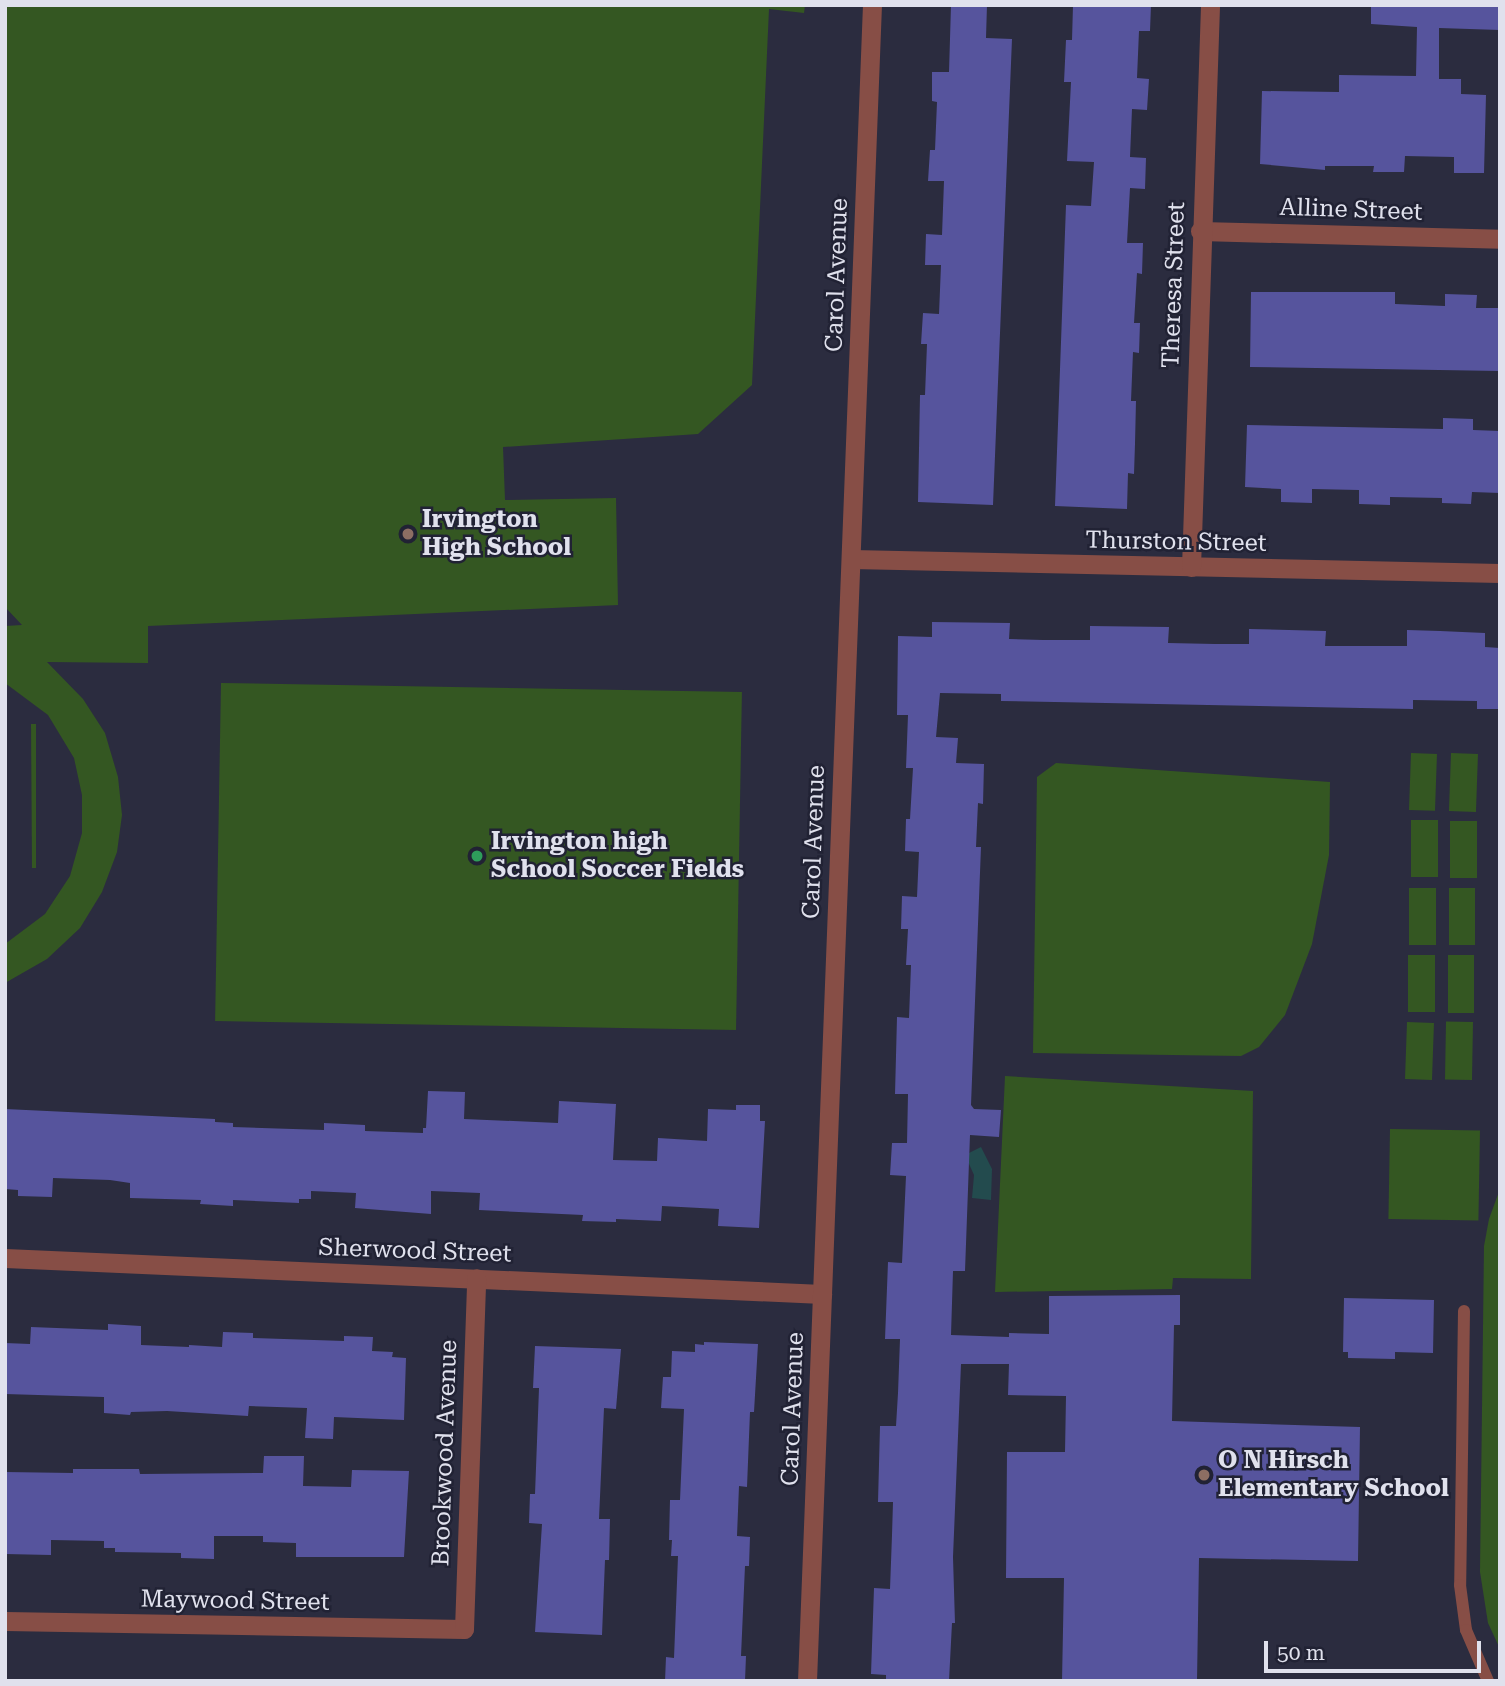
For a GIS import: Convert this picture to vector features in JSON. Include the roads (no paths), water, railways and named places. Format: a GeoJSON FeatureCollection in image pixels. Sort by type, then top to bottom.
{"type":"FeatureCollection","features":[{"type":"Feature","properties":{"kind":"street","name":"Carol Avenue"},"geometry":{"type":"LineString","coordinates":[[807,1681],[872,5]]}},
{"type":"Feature","properties":{"kind":"street","name":"Theresa Street"},"geometry":{"type":"LineString","coordinates":[[1191,568],[1200,231],[1210,5]]}},
{"type":"Feature","properties":{"kind":"street","name":"Alline Street"},"geometry":{"type":"LineString","coordinates":[[1200,231],[1500,239]]}},
{"type":"Feature","properties":{"kind":"street","name":"Thurston Street"},"geometry":{"type":"LineString","coordinates":[[851,559],[1500,573]]}},
{"type":"Feature","properties":{"kind":"street","name":"Sherwood Street"},"geometry":{"type":"LineString","coordinates":[[5,1258],[822,1294]]}},
{"type":"Feature","properties":{"kind":"street","name":"Brookwood Avenue"},"geometry":{"type":"LineString","coordinates":[[464,1629],[476,1278]]}},
{"type":"Feature","properties":{"kind":"street","name":"Maywood Street"},"geometry":{"type":"LineString","coordinates":[[5,1621],[464,1629]]}},
{"type":"Feature","properties":{"kind":"lane"},"geometry":{"type":"LineString","coordinates":[[1464,1311],[1460,1585],[1466,1630],[1488,1681]]}},
{"type":"Feature","properties":{"kind":"place","name":"Irvington High School"},"geometry":{"type":"Point","coordinates":[408,534]}},
{"type":"Feature","properties":{"kind":"place","name":"Irvington high School Soccer Fields"},"geometry":{"type":"Point","coordinates":[477,856]}},
{"type":"Feature","properties":{"kind":"place","name":"O N Hirsch Elementary School"},"geometry":{"type":"Point","coordinates":[1204,1475]}}]}
